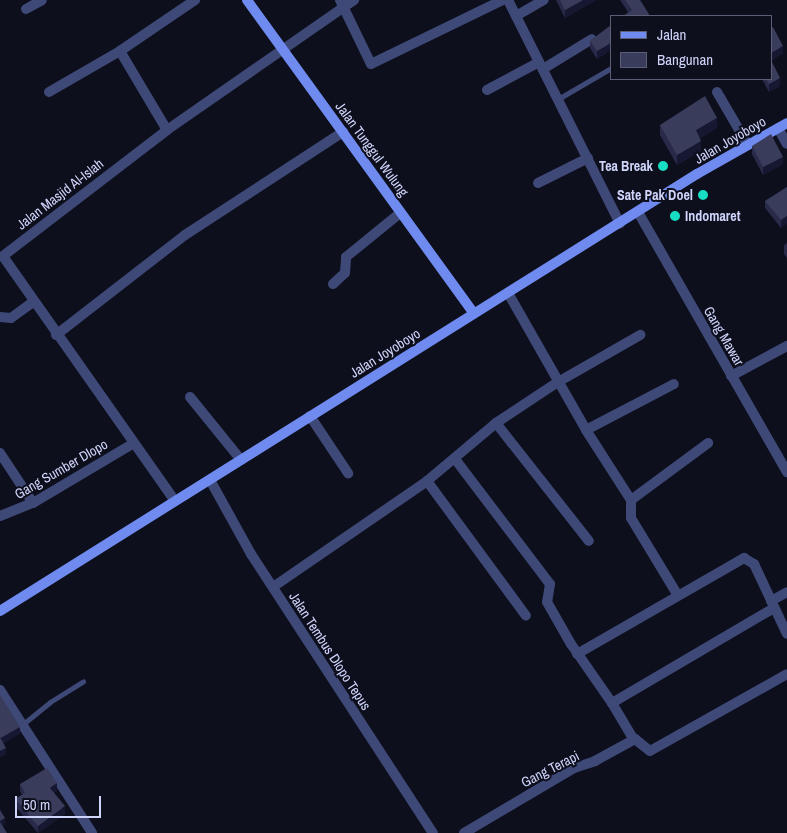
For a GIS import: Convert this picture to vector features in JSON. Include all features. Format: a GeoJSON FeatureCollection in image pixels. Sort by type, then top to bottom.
{"type":"FeatureCollection","features":[{"type":"Feature","properties":{"kind":"main road","name":"Jalan Tunggul Wulung"},"geometry":{"type":"LineString","coordinates":[[247,0],[474,314]]}},
{"type":"Feature","properties":{"kind":"main road","name":"Jalan Joyoboyo"},"geometry":{"type":"LineString","coordinates":[[0,611],[638,212],[748,145],[783,126]]}},
{"type":"Feature","properties":{"kind":"street"},"geometry":{"type":"LineString","coordinates":[[26,9],[42,0]]}},
{"type":"Feature","properties":{"kind":"street"},"geometry":{"type":"LineString","coordinates":[[49,92],[120,51],[195,0]]}},
{"type":"Feature","properties":{"kind":"street","name":"Jalan Masjid Al-Islah"},"geometry":{"type":"LineString","coordinates":[[175,501],[1,256],[166,130],[283,49],[342,4],[354,0]]}},
{"type":"Feature","properties":{"kind":"street"},"geometry":{"type":"LineString","coordinates":[[342,4],[371,64],[503,0]]}},
{"type":"Feature","properties":{"kind":"street"},"geometry":{"type":"LineString","coordinates":[[508,0],[620,224]]}},
{"type":"Feature","properties":{"kind":"street"},"geometry":{"type":"LineString","coordinates":[[516,16],[544,0]]}},
{"type":"Feature","properties":{"kind":"street"},"geometry":{"type":"LineString","coordinates":[[487,90],[592,39]]}},
{"type":"Feature","properties":{"kind":"street"},"geometry":{"type":"LineString","coordinates":[[120,51],[166,130]]}},
{"type":"Feature","properties":{"kind":"street"},"geometry":{"type":"LineString","coordinates":[[717,92],[748,145]]}},
{"type":"Feature","properties":{"kind":"street"},"geometry":{"type":"LineString","coordinates":[[783,126],[787,144]]}},
{"type":"Feature","properties":{"kind":"street"},"geometry":{"type":"LineString","coordinates":[[56,335],[185,235],[343,132]]}},
{"type":"Feature","properties":{"kind":"street"},"geometry":{"type":"LineString","coordinates":[[538,183],[588,158]]}},
{"type":"Feature","properties":{"kind":"street","name":"Gang Mawar"},"geometry":{"type":"LineString","coordinates":[[638,212],[787,472]]}},
{"type":"Feature","properties":{"kind":"street"},"geometry":{"type":"LineString","coordinates":[[333,284],[345,273],[346,257],[400,213]]}},
{"type":"Feature","properties":{"kind":"street"},"geometry":{"type":"LineString","coordinates":[[508,293],[586,430],[631,500],[631,518],[677,594]]}},
{"type":"Feature","properties":{"kind":"street"},"geometry":{"type":"LineString","coordinates":[[0,317],[11,318],[33,302]]}},
{"type":"Feature","properties":{"kind":"street"},"geometry":{"type":"LineString","coordinates":[[273,587],[427,481],[496,423],[558,382],[640,335]]}},
{"type":"Feature","properties":{"kind":"street"},"geometry":{"type":"LineString","coordinates":[[731,376],[787,346]]}},
{"type":"Feature","properties":{"kind":"street"},"geometry":{"type":"LineString","coordinates":[[586,430],[674,384]]}},
{"type":"Feature","properties":{"kind":"street"},"geometry":{"type":"LineString","coordinates":[[190,397],[241,460]]}},
{"type":"Feature","properties":{"kind":"street"},"geometry":{"type":"LineString","coordinates":[[310,416],[348,473]]}},
{"type":"Feature","properties":{"kind":"street"},"geometry":{"type":"LineString","coordinates":[[496,423],[589,541]]}},
{"type":"Feature","properties":{"kind":"street"},"geometry":{"type":"LineString","coordinates":[[631,500],[708,442]]}},
{"type":"Feature","properties":{"kind":"street","name":"Gang Sumber Dlopo"},"geometry":{"type":"LineString","coordinates":[[0,516],[33,503],[134,443]]}},
{"type":"Feature","properties":{"kind":"street"},"geometry":{"type":"LineString","coordinates":[[0,453],[33,503]]}},
{"type":"Feature","properties":{"kind":"street"},"geometry":{"type":"LineString","coordinates":[[455,459],[550,584],[547,602],[577,654],[612,703],[634,740],[647,750],[787,674]]}},
{"type":"Feature","properties":{"kind":"street","name":"Jalan Tembus Dlopo Tepus"},"geometry":{"type":"LineString","coordinates":[[210,480],[273,587],[433,833]]}},
{"type":"Feature","properties":{"kind":"street"},"geometry":{"type":"LineString","coordinates":[[427,481],[526,616]]}},
{"type":"Feature","properties":{"kind":"street"},"geometry":{"type":"LineString","coordinates":[[577,654],[677,594],[744,558],[754,564],[787,634]]}},
{"type":"Feature","properties":{"kind":"street"},"geometry":{"type":"LineString","coordinates":[[612,703],[772,605],[787,592]]}},
{"type":"Feature","properties":{"kind":"street"},"geometry":{"type":"LineString","coordinates":[[0,690],[92,833]]}},
{"type":"Feature","properties":{"kind":"street","name":"Gang Terapi"},"geometry":{"type":"LineString","coordinates":[[464,833],[567,772],[595,762],[634,740]]}},
{"type":"Feature","properties":{"kind":"lane"},"geometry":{"type":"LineString","coordinates":[[558,99],[610,69]]}},
{"type":"Feature","properties":{"kind":"lane"},"geometry":{"type":"LineString","coordinates":[[22,725],[50,702],[83,681]]}},
{"type":"Feature","properties":{"kind":"building"},"geometry":{"type":"Polygon","coordinates":[[[560,0],[583,0],[565,10],[560,0]]]}},
{"type":"Feature","properties":{"kind":"building"},"geometry":{"type":"Polygon","coordinates":[[[625,0],[640,0],[649,15],[624,15],[632,10],[625,0]]]}},
{"type":"Feature","properties":{"kind":"building"},"geometry":{"type":"Polygon","coordinates":[[[610,26],[610,44],[597,51],[590,41],[610,26]]]}},
{"type":"Feature","properties":{"kind":"building"},"geometry":{"type":"Polygon","coordinates":[[[772,28],[783,46],[772,52],[772,28]]]}},
{"type":"Feature","properties":{"kind":"building"},"geometry":{"type":"Polygon","coordinates":[[[772,62],[780,78],[769,84],[767,80],[772,80],[772,62]]]}},
{"type":"Feature","properties":{"kind":"building"},"geometry":{"type":"Polygon","coordinates":[[[705,96],[717,118],[696,130],[701,141],[677,155],[660,125],[705,96]]]}},
{"type":"Feature","properties":{"kind":"building"},"geometry":{"type":"Polygon","coordinates":[[[771,134],[783,157],[763,167],[752,146],[771,134]]]}},
{"type":"Feature","properties":{"kind":"building"},"geometry":{"type":"Polygon","coordinates":[[[787,187],[787,216],[781,220],[765,201],[787,187]]]}},
{"type":"Feature","properties":{"kind":"building"},"geometry":{"type":"Polygon","coordinates":[[[0,695],[20,727],[1,738],[0,737],[0,695]]]}},
{"type":"Feature","properties":{"kind":"building"},"geometry":{"type":"Polygon","coordinates":[[[0,737],[6,748],[0,751],[0,737]]]}},
{"type":"Feature","properties":{"kind":"building"},"geometry":{"type":"Polygon","coordinates":[[[47,768],[57,783],[50,788],[65,806],[38,826],[15,799],[25,793],[20,784],[47,768]]]}},
{"type":"Feature","properties":{"kind":"building"},"geometry":{"type":"Polygon","coordinates":[[[0,810],[5,818],[0,821],[0,810]]]}},
{"type":"Feature","properties":{"kind":"building"},"geometry":{"type":"Polygon","coordinates":[[[0,822],[7,833],[0,833],[0,822]]]}},
{"type":"Feature","properties":{"kind":"place","name":"Tea Break"},"geometry":{"type":"Point","coordinates":[663,166]}},
{"type":"Feature","properties":{"kind":"place","name":"Sate Pak Doel"},"geometry":{"type":"Point","coordinates":[703,195]}},
{"type":"Feature","properties":{"kind":"place","name":"Indomaret"},"geometry":{"type":"Point","coordinates":[675,216]}}]}
